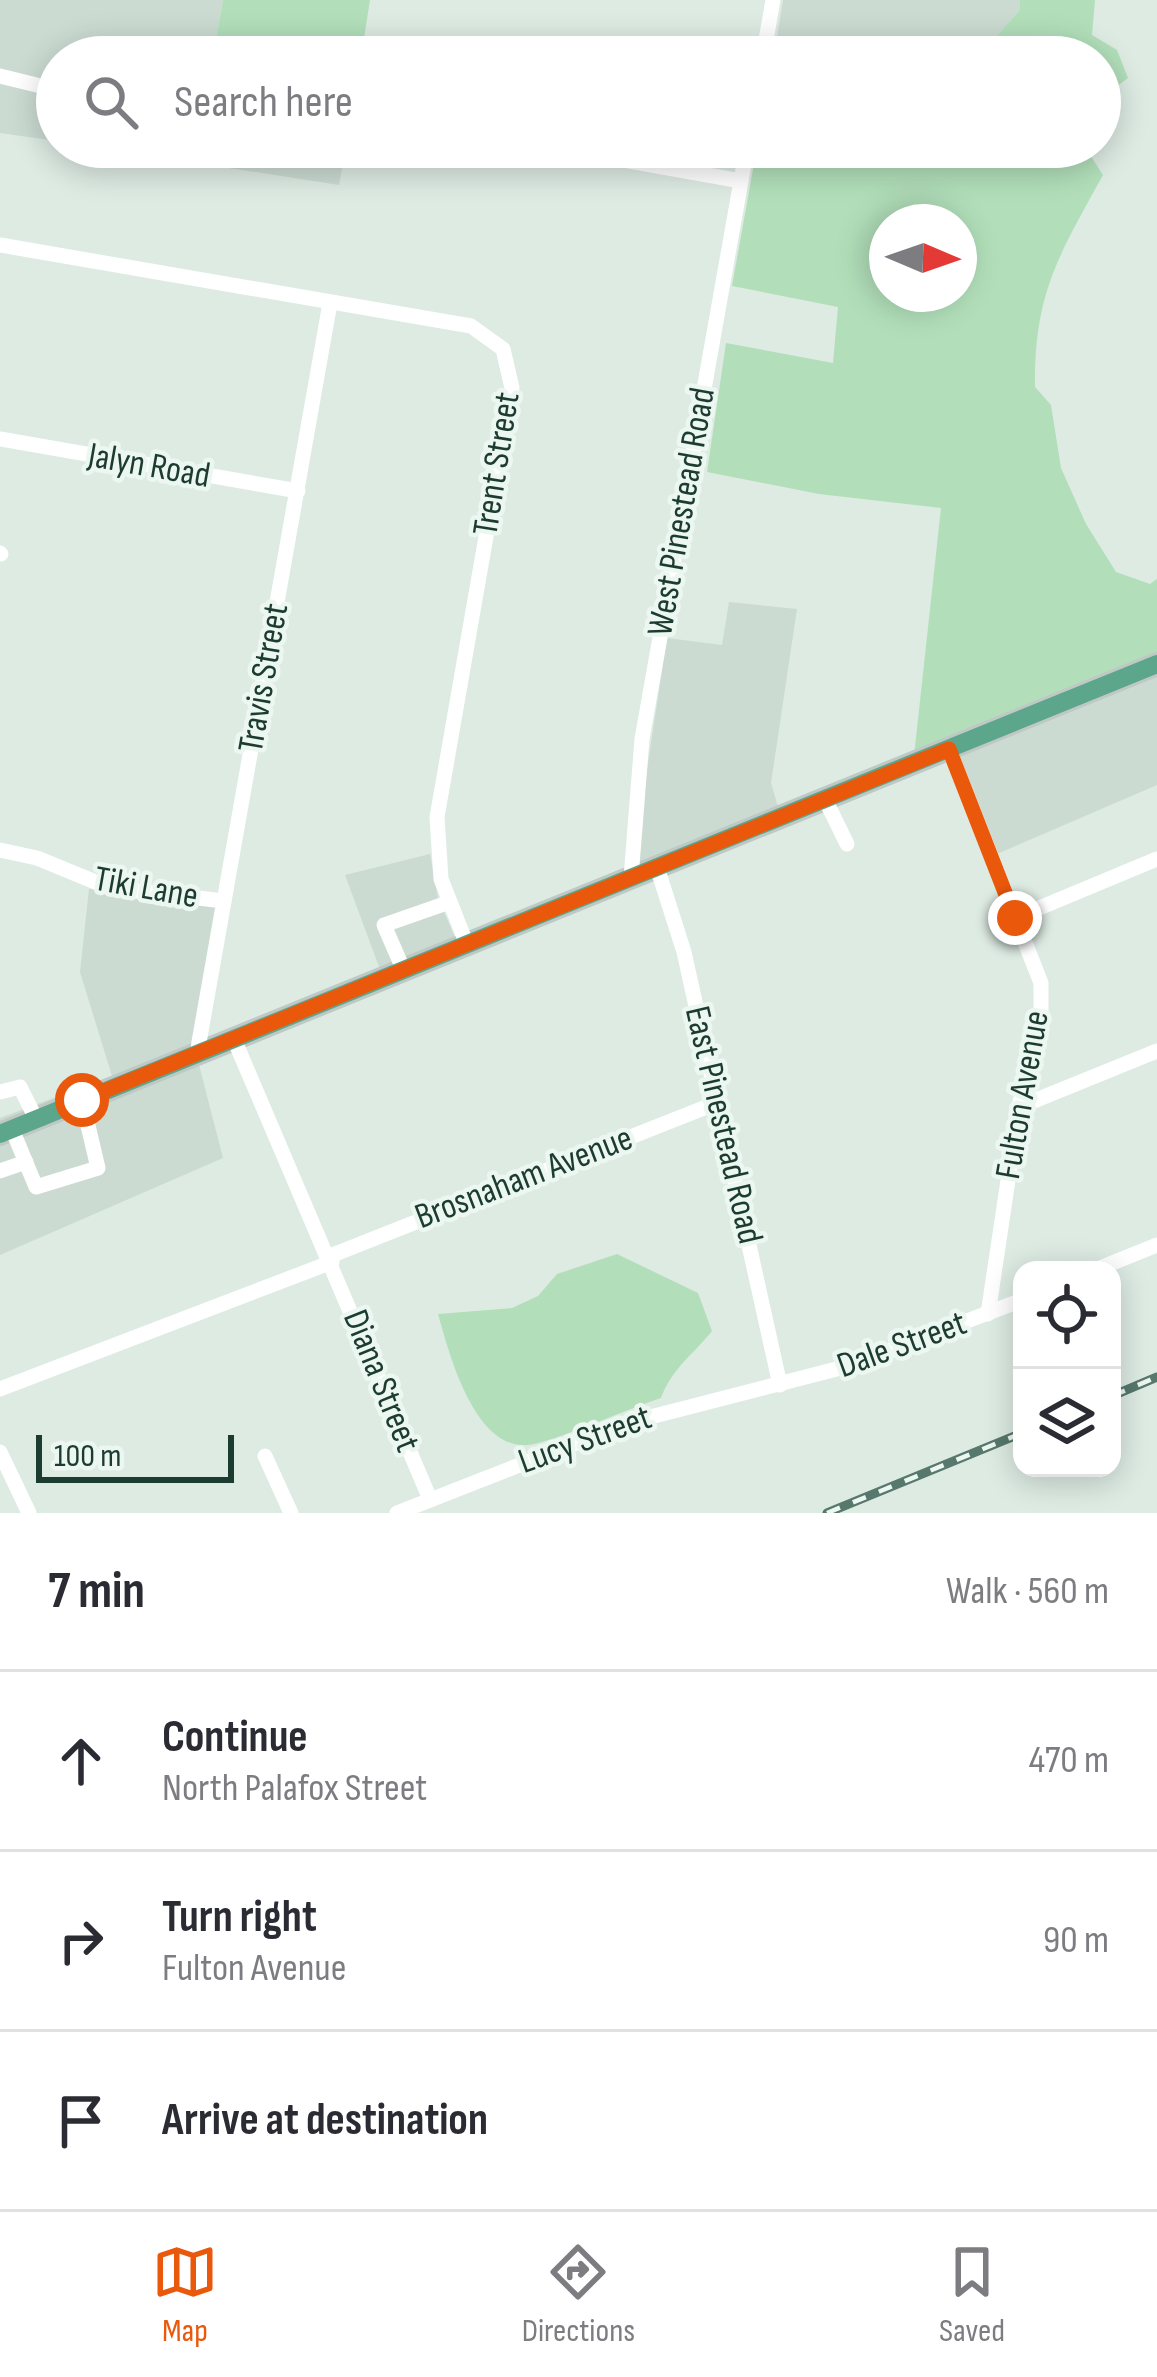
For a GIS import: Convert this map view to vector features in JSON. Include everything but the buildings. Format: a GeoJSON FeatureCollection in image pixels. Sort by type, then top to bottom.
{"type":"FeatureCollection","features":[{"type":"Feature","properties":{"kind":"main road"},"geometry":{"type":"LineString","coordinates":[[6,1131],[1157,664]]}},
{"type":"Feature","properties":{"kind":"street"},"geometry":{"type":"LineString","coordinates":[[767,36],[773,0]]}},
{"type":"Feature","properties":{"kind":"street"},"geometry":{"type":"LineString","coordinates":[[0,76],[36,85]]}},
{"type":"Feature","properties":{"kind":"street"},"geometry":{"type":"LineString","coordinates":[[668,168],[741,181]]}},
{"type":"Feature","properties":{"kind":"street","name":"West Pinestead Road"},"geometry":{"type":"LineString","coordinates":[[631,878],[642,739],[743,168]]}},
{"type":"Feature","properties":{"kind":"street","name":"Trent Street"},"geometry":{"type":"LineString","coordinates":[[0,245],[471,326],[493,338],[512,373],[437,817],[438,862],[447,903],[467,945]]}},
{"type":"Feature","properties":{"kind":"street","name":"Travis Street"},"geometry":{"type":"LineString","coordinates":[[197,1054],[330,303]]}},
{"type":"Feature","properties":{"kind":"street","name":"Jalyn Road"},"geometry":{"type":"LineString","coordinates":[[0,439],[298,491]]}},
{"type":"Feature","properties":{"kind":"street","name":"Fulton Avenue"},"geometry":{"type":"LineString","coordinates":[[949,749],[1041,983],[1041,1010],[1019,1107],[988,1314]]}},
{"type":"Feature","properties":{"kind":"street"},"geometry":{"type":"LineString","coordinates":[[825,800],[847,844]]}},
{"type":"Feature","properties":{"kind":"street","name":"Tiki Lane"},"geometry":{"type":"LineString","coordinates":[[0,850],[37,858],[110,888],[224,902]]}},
{"type":"Feature","properties":{"kind":"street"},"geometry":{"type":"LineString","coordinates":[[1015,918],[1157,860]]}},
{"type":"Feature","properties":{"kind":"street","name":"East Pinestead Road"},"geometry":{"type":"LineString","coordinates":[[657,867],[684,952],[780,1385]]}},
{"type":"Feature","properties":{"kind":"street"},"geometry":{"type":"LineString","coordinates":[[404,971],[385,925],[447,903]]}},
{"type":"Feature","properties":{"kind":"street","name":"Diana Street"},"geometry":{"type":"LineString","coordinates":[[234,1039],[430,1499]]}},
{"type":"Feature","properties":{"kind":"street"},"geometry":{"type":"LineString","coordinates":[[1019,1107],[1157,1051]]}},
{"type":"Feature","properties":{"kind":"street"},"geometry":{"type":"LineString","coordinates":[[0,1091],[20,1087],[36,1119]]}},
{"type":"Feature","properties":{"kind":"street"},"geometry":{"type":"LineString","coordinates":[[6,1131],[36,1187],[98,1168],[82,1100]]}},
{"type":"Feature","properties":{"kind":"street","name":"Brosnaham Avenue"},"geometry":{"type":"LineString","coordinates":[[0,1389],[719,1102]]}},
{"type":"Feature","properties":{"kind":"street"},"geometry":{"type":"LineString","coordinates":[[0,1171],[26,1162]]}},
{"type":"Feature","properties":{"kind":"street"},"geometry":{"type":"LineString","coordinates":[[1117,1261],[1157,1245]]}},
{"type":"Feature","properties":{"kind":"street","name":"Dale Street"},"geometry":{"type":"LineString","coordinates":[[780,1385],[852,1365],[1013,1304]]}},
{"type":"Feature","properties":{"kind":"street","name":"Lucy Street"},"geometry":{"type":"LineString","coordinates":[[397,1513],[627,1423],[780,1385]]}},
{"type":"Feature","properties":{"kind":"street"},"geometry":{"type":"LineString","coordinates":[[0,1452],[29,1513]]}},
{"type":"Feature","properties":{"kind":"street"},"geometry":{"type":"LineString","coordinates":[[265,1456],[291,1513]]}},
{"type":"Feature","properties":{"kind":"shaded area"},"geometry":{"type":"Polygon","coordinates":[[[0,0],[223,0],[217,36],[36,36],[36,138],[0,133],[0,0]]]}},
{"type":"Feature","properties":{"kind":"shaded area"},"geometry":{"type":"Polygon","coordinates":[[[783,0],[1020,0],[1019,11],[997,36],[777,36],[783,0]]]}},
{"type":"Feature","properties":{"kind":"shaded area"},"geometry":{"type":"Polygon","coordinates":[[[229,168],[342,168],[339,185],[229,168]]]}},
{"type":"Feature","properties":{"kind":"shaded area"},"geometry":{"type":"Polygon","coordinates":[[[729,602],[797,609],[771,783],[779,810],[639,867],[641,809],[667,638],[722,645],[729,602]]]}},
{"type":"Feature","properties":{"kind":"shaded area"},"geometry":{"type":"Polygon","coordinates":[[[1157,672],[1157,785],[997,854],[958,753],[1157,672]]]}},
{"type":"Feature","properties":{"kind":"shaded area"},"geometry":{"type":"Polygon","coordinates":[[[430,854],[438,898],[457,942],[381,972],[345,875],[430,854]]]}},
{"type":"Feature","properties":{"kind":"shaded area"},"geometry":{"type":"Polygon","coordinates":[[[89,889],[215,907],[190,1049],[0,1126],[0,1118],[112,1076],[80,972],[89,889]]]}},
{"type":"Feature","properties":{"kind":"shaded area"},"geometry":{"type":"Polygon","coordinates":[[[198,1061],[223,1158],[0,1255],[0,1141],[198,1061]]]}},
{"type":"Feature","properties":{"kind":"green space"},"geometry":{"type":"Polygon","coordinates":[[[223,0],[370,0],[364,36],[217,36],[223,0]]]}},
{"type":"Feature","properties":{"kind":"green space"},"geometry":{"type":"Polygon","coordinates":[[[1020,0],[1095,0],[1094,36],[997,36],[1019,11],[1020,0]]]}},
{"type":"Feature","properties":{"kind":"green space"},"geometry":{"type":"Polygon","coordinates":[[[753,168],[1098,168],[1103,175],[1044,300],[1035,387],[1051,405],[1061,468],[1086,524],[1116,572],[1150,584],[1157,579],[1157,657],[914,756],[941,508],[819,494],[707,472],[726,343],[833,363],[838,307],[732,286],[753,168]]]}},
{"type":"Feature","properties":{"kind":"green space"},"geometry":{"type":"Polygon","coordinates":[[[617,1254],[698,1293],[712,1331],[677,1370],[661,1398],[538,1443],[508,1442],[492,1432],[467,1396],[438,1314],[512,1308],[538,1296],[557,1274],[617,1254]]]}},
{"type":"Feature","properties":{"kind":"railway"},"geometry":{"type":"LineString","coordinates":[[1121,1392],[1157,1377]]}},
{"type":"Feature","properties":{"kind":"railway"},"geometry":{"type":"LineString","coordinates":[[827,1513],[1013,1437]]}},
{"type":"Feature","properties":{"kind":"route"},"geometry":{"type":"LineString","coordinates":[[82,1100],[949,749],[1015,918]]}}]}
